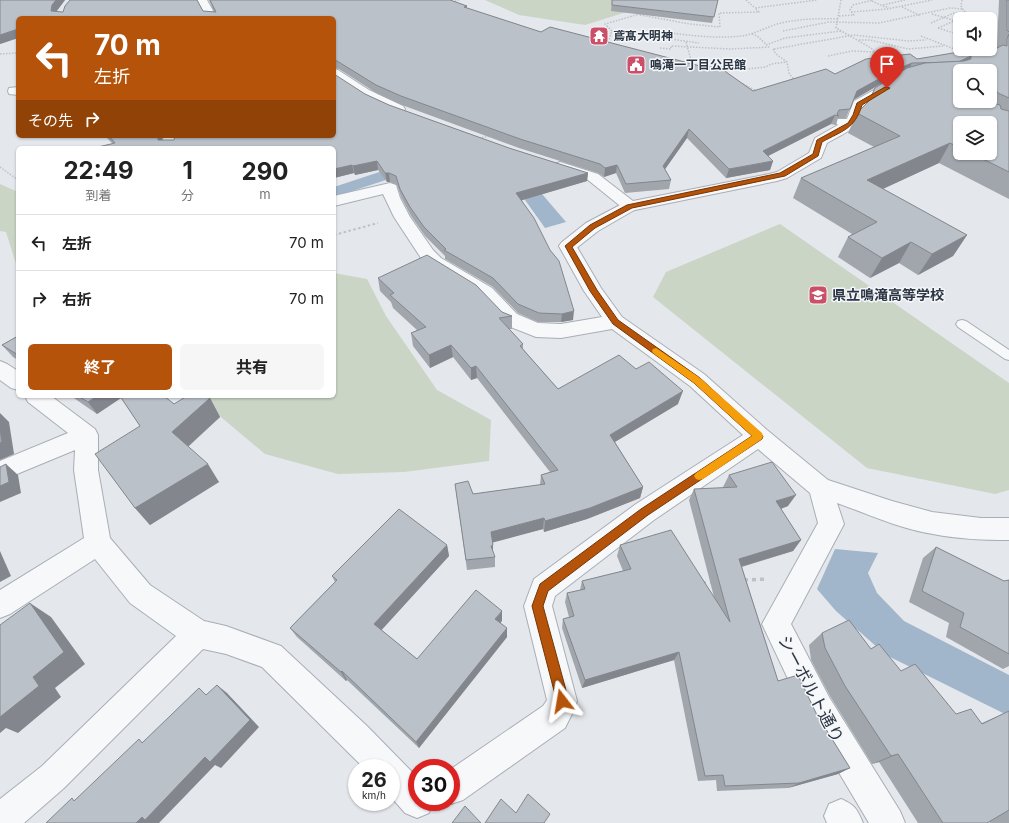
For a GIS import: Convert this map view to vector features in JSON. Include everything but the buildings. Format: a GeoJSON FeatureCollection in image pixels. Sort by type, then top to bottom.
{"type":"FeatureCollection","features":[{"type":"Feature","properties":{"kind":"street"},"geometry":{"type":"LineString","coordinates":[[204,0],[211,16]]}},
{"type":"Feature","properties":{"kind":"street"},"geometry":{"type":"LineString","coordinates":[[979,64],[989,59],[990,56]]}},
{"type":"Feature","properties":{"kind":"street"},"geometry":{"type":"LineString","coordinates":[[336,75],[372,98],[408,113]]}},
{"type":"Feature","properties":{"kind":"street"},"geometry":{"type":"LineString","coordinates":[[908,78],[898,81],[859,104],[856,116],[820,141],[816,155],[782,175],[630,206],[592,227],[568,246],[593,291],[615,322],[697,380],[759,436],[820,487],[892,512],[932,523],[981,529],[1009,529]]}},
{"type":"Feature","properties":{"kind":"street"},"geometry":{"type":"LineString","coordinates":[[550,163],[593,177],[630,206]]}},
{"type":"Feature","properties":{"kind":"street"},"geometry":{"type":"LineString","coordinates":[[336,201],[390,188],[392,198],[402,217],[423,250],[435,262],[485,292],[510,319],[536,330],[561,331],[615,322]]}},
{"type":"Feature","properties":{"kind":"street"},"geometry":{"type":"LineString","coordinates":[[39,398],[87,435]]}},
{"type":"Feature","properties":{"kind":"street"},"geometry":{"type":"LineString","coordinates":[[0,471],[87,435]]}},
{"type":"Feature","properties":{"kind":"street"},"geometry":{"type":"LineString","coordinates":[[87,435],[86,470],[98,543],[140,594],[198,634],[226,640],[271,656],[377,759]]}},
{"type":"Feature","properties":{"kind":"street"},"geometry":{"type":"LineString","coordinates":[[460,782],[554,717],[562,701],[538,606],[544,588],[645,512],[759,436]]}},
{"type":"Feature","properties":{"kind":"street","name":"シーボルト通り"},"geometry":{"type":"LineString","coordinates":[[820,487],[830,524],[776,624],[818,708],[888,823]]}},
{"type":"Feature","properties":{"kind":"street"},"geometry":{"type":"LineString","coordinates":[[0,605],[98,543]]}},
{"type":"Feature","properties":{"kind":"street"},"geometry":{"type":"LineString","coordinates":[[0,821],[53,777],[198,634]]}},
{"type":"Feature","properties":{"kind":"street"},"geometry":{"type":"LineString","coordinates":[[400,782],[408,791]]}},
{"type":"Feature","properties":{"kind":"lane"},"geometry":{"type":"LineString","coordinates":[[962,324],[1009,356]]}},
{"type":"Feature","properties":{"kind":"path"},"geometry":{"type":"LineString","coordinates":[[452,2],[459,0]]}},
{"type":"Feature","properties":{"kind":"path"},"geometry":{"type":"LineString","coordinates":[[640,15],[682,22],[695,26],[720,27],[719,13],[759,12],[746,0]]}},
{"type":"Feature","properties":{"kind":"path"},"geometry":{"type":"LineString","coordinates":[[755,8],[817,0]]}},
{"type":"Feature","properties":{"kind":"path"},"geometry":{"type":"LineString","coordinates":[[845,0],[841,0],[836,28],[875,52],[908,78]]}},
{"type":"Feature","properties":{"kind":"path"},"geometry":{"type":"LineString","coordinates":[[839,16],[854,15],[850,10],[853,5],[872,0],[882,6],[896,7]]}},
{"type":"Feature","properties":{"kind":"path"},"geometry":{"type":"LineString","coordinates":[[882,6],[905,0]]}},
{"type":"Feature","properties":{"kind":"path"},"geometry":{"type":"LineString","coordinates":[[851,12],[896,7],[932,0]]}},
{"type":"Feature","properties":{"kind":"path"},"geometry":{"type":"LineString","coordinates":[[962,0],[961,6],[965,12]]}},
{"type":"Feature","properties":{"kind":"path"},"geometry":{"type":"LineString","coordinates":[[902,6],[921,16]]}},
{"type":"Feature","properties":{"kind":"path"},"geometry":{"type":"LineString","coordinates":[[783,31],[803,26],[837,23],[879,23],[932,14],[950,8],[963,9]]}},
{"type":"Feature","properties":{"kind":"path"},"geometry":{"type":"LineString","coordinates":[[644,12],[640,15],[604,24],[612,31],[655,37],[665,40],[699,43]]}},
{"type":"Feature","properties":{"kind":"path"},"geometry":{"type":"LineString","coordinates":[[932,14],[953,21]]}},
{"type":"Feature","properties":{"kind":"path"},"geometry":{"type":"LineString","coordinates":[[931,23],[953,14]]}},
{"type":"Feature","properties":{"kind":"path"},"geometry":{"type":"LineString","coordinates":[[662,32],[689,35],[738,36],[751,34],[772,26],[802,19],[838,19]]}},
{"type":"Feature","properties":{"kind":"path"},"geometry":{"type":"LineString","coordinates":[[953,21],[938,28],[953,33]]}},
{"type":"Feature","properties":{"kind":"path"},"geometry":{"type":"LineString","coordinates":[[598,44],[609,39],[612,31]]}},
{"type":"Feature","properties":{"kind":"path"},"geometry":{"type":"LineString","coordinates":[[766,45],[786,38],[841,31]]}},
{"type":"Feature","properties":{"kind":"path"},"geometry":{"type":"LineString","coordinates":[[751,34],[757,36],[766,45],[774,49],[850,36],[872,36],[908,41],[926,40]]}},
{"type":"Feature","properties":{"kind":"path"},"geometry":{"type":"LineString","coordinates":[[857,40],[870,40],[908,49],[943,46],[926,40],[921,36]]}},
{"type":"Feature","properties":{"kind":"path"},"geometry":{"type":"LineString","coordinates":[[686,42],[691,60],[738,64],[746,69],[766,67],[771,64],[787,62]]}},
{"type":"Feature","properties":{"kind":"path"},"geometry":{"type":"LineString","coordinates":[[660,48],[671,49],[671,46],[730,49],[770,47]]}},
{"type":"Feature","properties":{"kind":"path"},"geometry":{"type":"LineString","coordinates":[[774,49],[776,54],[787,62],[789,73],[796,83]]}},
{"type":"Feature","properties":{"kind":"path"},"geometry":{"type":"LineString","coordinates":[[828,56],[852,50],[875,52]]}},
{"type":"Feature","properties":{"kind":"path"},"geometry":{"type":"LineString","coordinates":[[0,54],[16,53]]}},
{"type":"Feature","properties":{"kind":"path"},"geometry":{"type":"LineString","coordinates":[[720,62],[723,68]]}},
{"type":"Feature","properties":{"kind":"path"},"geometry":{"type":"LineString","coordinates":[[739,82],[759,92],[751,94]]}},
{"type":"Feature","properties":{"kind":"path"},"geometry":{"type":"LineString","coordinates":[[479,138],[495,135]]}},
{"type":"Feature","properties":{"kind":"path"},"geometry":{"type":"LineString","coordinates":[[0,168],[16,179]]}},
{"type":"Feature","properties":{"kind":"path"},"geometry":{"type":"LineString","coordinates":[[336,234],[402,217]]}},
{"type":"Feature","properties":{"kind":"path"},"geometry":{"type":"LineString","coordinates":[[742,580],[766,579]]}},
{"type":"Feature","properties":{"kind":"path"},"geometry":{"type":"LineString","coordinates":[[695,583],[719,582]]}},
{"type":"Feature","properties":{"kind":"green space"},"geometry":{"type":"Polygon","coordinates":[[[485,0],[635,0],[636,9],[585,25],[519,15],[485,0]]]}},
{"type":"Feature","properties":{"kind":"green space"},"geometry":{"type":"Polygon","coordinates":[[[0,184],[16,191],[16,264],[6,232],[0,231],[0,184]]]}},
{"type":"Feature","properties":{"kind":"green space"},"geometry":{"type":"Polygon","coordinates":[[[780,224],[1009,383],[1009,490],[995,494],[867,468],[653,297],[666,272],[780,224]]]}},
{"type":"Feature","properties":{"kind":"green space"},"geometry":{"type":"Polygon","coordinates":[[[336,273],[367,279],[386,316],[437,390],[491,420],[489,461],[404,472],[338,474],[265,454],[198,398],[336,398],[336,273]]]}},
{"type":"Feature","properties":{"kind":"water"},"geometry":{"type":"Polygon","coordinates":[[[449,149],[519,167],[566,222],[545,228],[498,162],[462,155],[336,196],[336,186],[449,149]]]}},
{"type":"Feature","properties":{"kind":"water"},"geometry":{"type":"Polygon","coordinates":[[[835,549],[878,553],[868,573],[877,593],[904,621],[1009,675],[1009,716],[886,655],[836,611],[817,589],[835,549]]]}},
{"type":"Feature","properties":{"kind":"slow traffic"},"geometry":{"type":"LineString","coordinates":[[656,351],[697,380],[759,436],[699,476]]}},
{"type":"Feature","properties":{"kind":"place","name":"鳶髙大明神"},"geometry":{"type":"Point","coordinates":[599,36]}},
{"type":"Feature","properties":{"kind":"place","name":"鳴滝一丁目公民館"},"geometry":{"type":"Point","coordinates":[636,65]}},
{"type":"Feature","properties":{"kind":"place","name":"県立鳴滝高等学校"},"geometry":{"type":"Point","coordinates":[818,295]}},
{"type":"Feature","properties":{"kind":"route"},"geometry":{"type":"LineString","coordinates":[[562,701],[538,606],[544,588],[645,512],[759,436],[697,380],[615,322],[593,291],[568,246],[592,227],[630,206],[782,175],[816,155],[820,141],[850,124],[856,116],[859,104],[887,88]]}}]}
